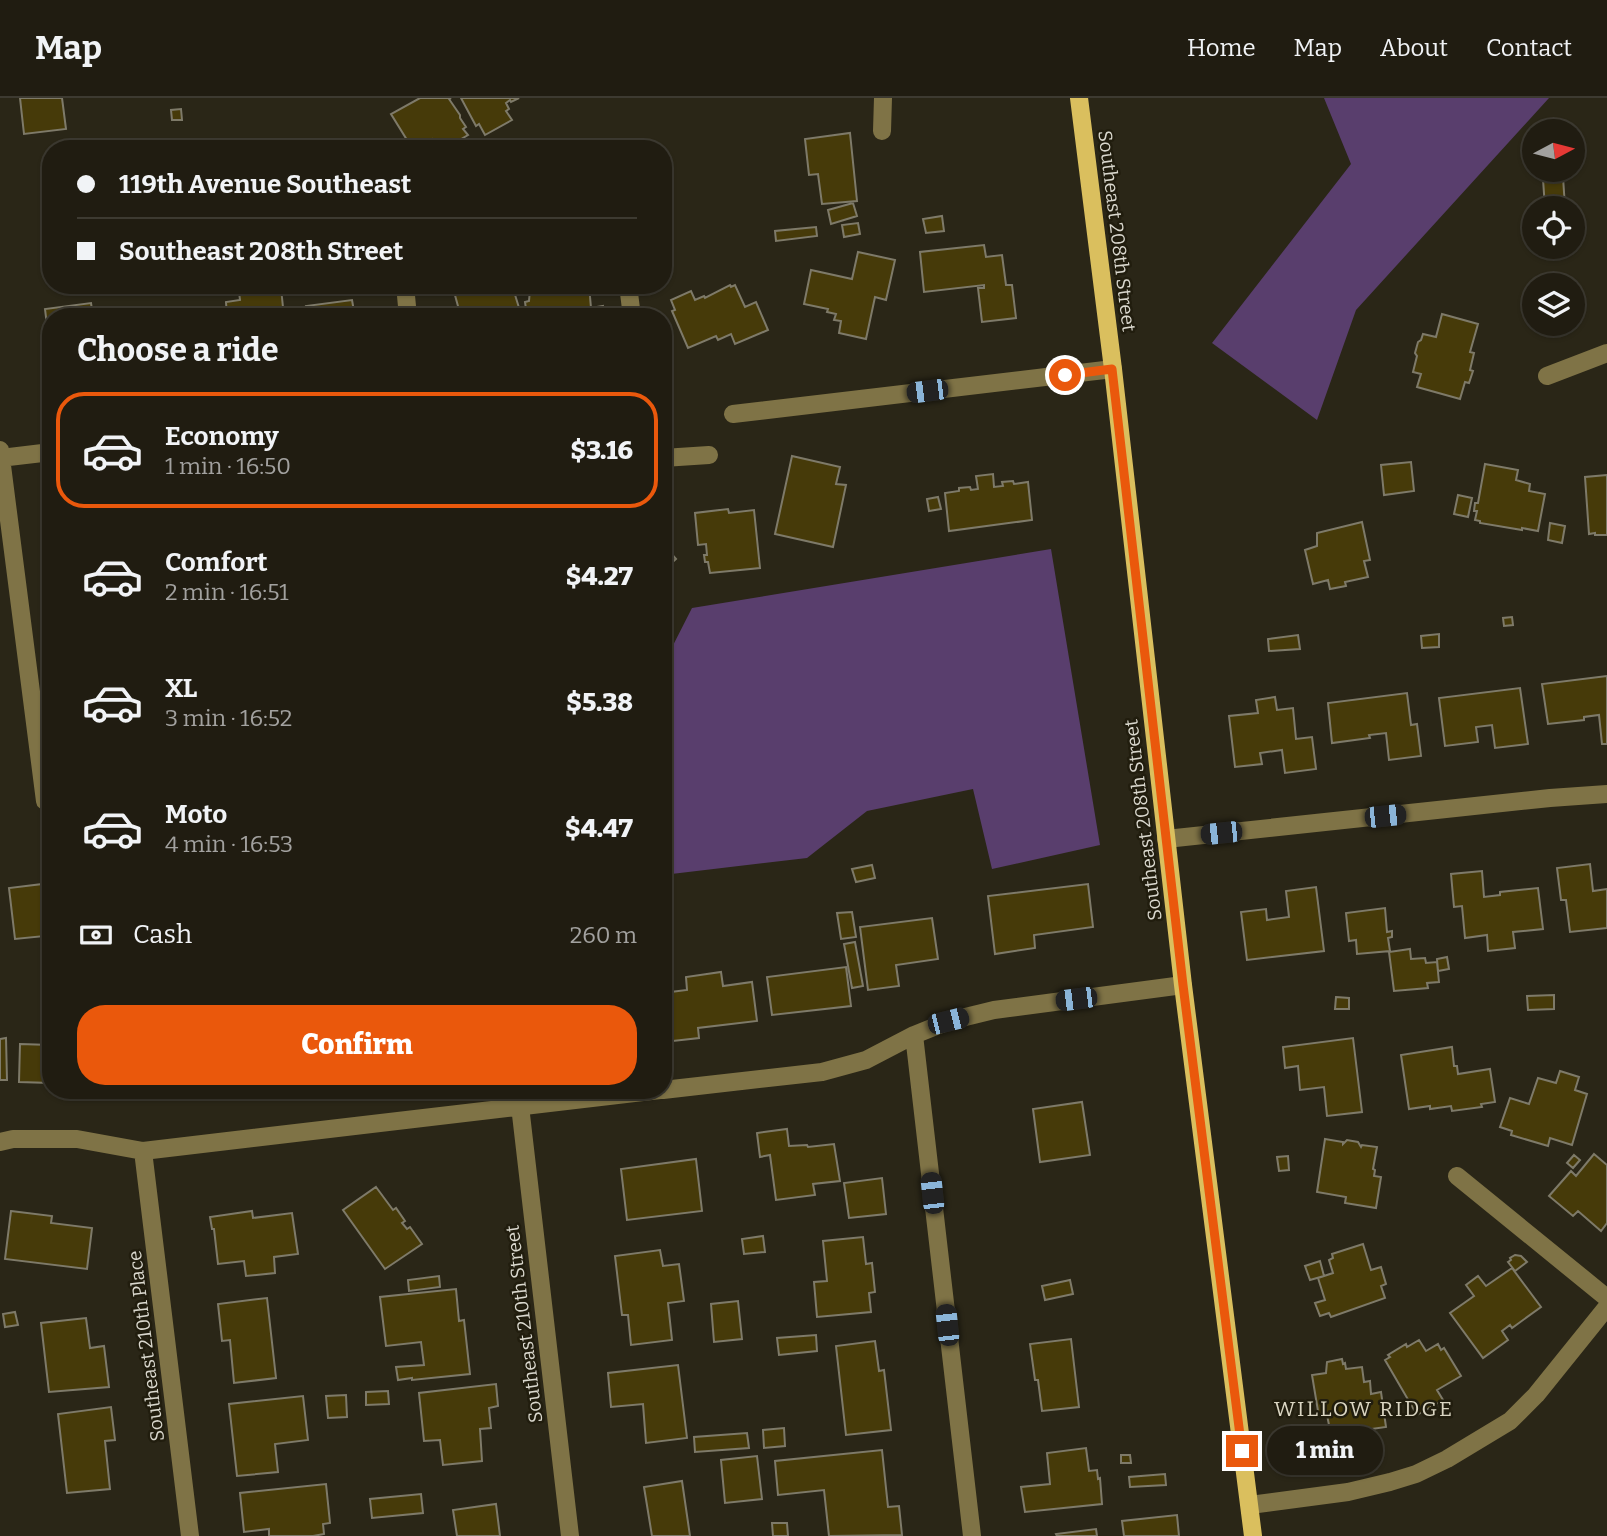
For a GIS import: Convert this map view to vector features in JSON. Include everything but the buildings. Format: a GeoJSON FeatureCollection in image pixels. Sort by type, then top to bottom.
{"type":"FeatureCollection","features":[{"type":"Feature","properties":{"kind":"main road","name":"Southeast 208th Street"},"geometry":{"type":"LineString","coordinates":[[1079,98],[1183,985],[1253,1536]]}},
{"type":"Feature","properties":{"kind":"street"},"geometry":{"type":"LineString","coordinates":[[882,131],[883,98]]}},
{"type":"Feature","properties":{"kind":"street"},"geometry":{"type":"LineString","coordinates":[[1547,376],[1607,353]]}},
{"type":"Feature","properties":{"kind":"street"},"geometry":{"type":"LineString","coordinates":[[733,414],[1112,369]]}},
{"type":"Feature","properties":{"kind":"street"},"geometry":{"type":"LineString","coordinates":[[42,453],[0,456],[42,770]]}},
{"type":"Feature","properties":{"kind":"street"},"geometry":{"type":"LineString","coordinates":[[672,457],[709,455]]}},
{"type":"Feature","properties":{"kind":"street"},"geometry":{"type":"LineString","coordinates":[[1166,839],[1607,794]]}},
{"type":"Feature","properties":{"kind":"street"},"geometry":{"type":"LineString","coordinates":[[672,1089],[822,1072],[866,1060],[948,1021],[994,1010],[1183,985]]}},
{"type":"Feature","properties":{"kind":"street"},"geometry":{"type":"LineString","coordinates":[[914,1035],[972,1536]]}},
{"type":"Feature","properties":{"kind":"street"},"geometry":{"type":"LineString","coordinates":[[0,1142],[13,1139],[77,1139],[143,1151],[582,1099]]}},
{"type":"Feature","properties":{"kind":"street","name":"Southeast 210th Street"},"geometry":{"type":"LineString","coordinates":[[520,1106],[570,1536]]}},
{"type":"Feature","properties":{"kind":"street","name":"Southeast 210th Place"},"geometry":{"type":"LineString","coordinates":[[143,1151],[190,1536]]}},
{"type":"Feature","properties":{"kind":"street"},"geometry":{"type":"LineString","coordinates":[[1457,1176],[1607,1298]]}},
{"type":"Feature","properties":{"kind":"street"},"geometry":{"type":"LineString","coordinates":[[1250,1505],[1349,1492],[1379,1485],[1416,1474],[1447,1459],[1510,1421],[1536,1395],[1607,1307]]}},
{"type":"Feature","properties":{"kind":"shaded area"},"geometry":{"type":"Polygon","coordinates":[[[1324,98],[1549,98],[1530,119],[1522,119],[1522,128],[1356,310],[1317,420],[1212,343],[1351,164],[1324,98]]]}},
{"type":"Feature","properties":{"kind":"shaded area"},"geometry":{"type":"Polygon","coordinates":[[[1051,549],[1100,845],[992,869],[973,789],[867,811],[807,858],[672,874],[672,647],[692,608],[1051,549]]]}},
{"type":"Feature","properties":{"kind":"district","name":"WILLOW RIDGE"},"geometry":{"type":"Point","coordinates":[1364,1409]}},
{"type":"Feature","properties":{"kind":"route"},"geometry":{"type":"LineString","coordinates":[[1065,375],[1112,369],[1183,985],[1242,1451]]}}]}
